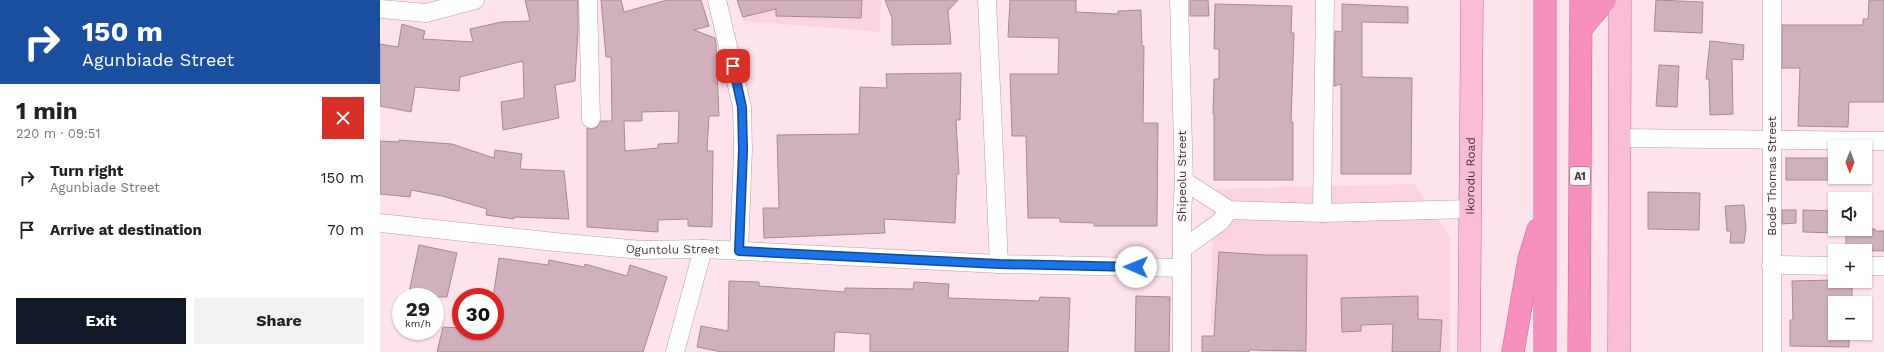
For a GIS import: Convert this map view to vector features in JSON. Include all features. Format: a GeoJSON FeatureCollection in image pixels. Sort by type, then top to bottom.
{"type":"FeatureCollection","features":[{"type":"Feature","properties":{"kind":"highway"},"geometry":{"type":"LineString","coordinates":[[1545,0],[1545,352]]}},
{"type":"Feature","properties":{"kind":"highway","name":"A1"},"geometry":{"type":"LineString","coordinates":[[1579,352],[1581,0]]}},
{"type":"Feature","properties":{"kind":"highway"},"geometry":{"type":"LineString","coordinates":[[1581,29],[1605,0]]}},
{"type":"Feature","properties":{"kind":"highway"},"geometry":{"type":"LineString","coordinates":[[1513,352],[1529,259],[1544,209]]}},
{"type":"Feature","properties":{"kind":"main road","name":"Ikorodu Road"},"geometry":{"type":"LineString","coordinates":[[1469,352],[1472,0]]}},
{"type":"Feature","properties":{"kind":"main road"},"geometry":{"type":"LineString","coordinates":[[1619,352],[1621,138],[1620,0]]}},
{"type":"Feature","properties":{"kind":"street"},"geometry":{"type":"LineString","coordinates":[[380,9],[426,6],[475,0]]}},
{"type":"Feature","properties":{"kind":"street"},"geometry":{"type":"LineString","coordinates":[[588,0],[591,119]]}},
{"type":"Feature","properties":{"kind":"street"},"geometry":{"type":"LineString","coordinates":[[717,0],[742,107],[743,150],[739,251]]}},
{"type":"Feature","properties":{"kind":"street"},"geometry":{"type":"LineString","coordinates":[[987,0],[999,264]]}},
{"type":"Feature","properties":{"kind":"street","name":"Shipeolu Street"},"geometry":{"type":"LineString","coordinates":[[1179,0],[1184,181],[1182,352]]}},
{"type":"Feature","properties":{"kind":"street"},"geometry":{"type":"LineString","coordinates":[[1322,213],[1325,0]]}},
{"type":"Feature","properties":{"kind":"street","name":"Bode Thomas Street"},"geometry":{"type":"LineString","coordinates":[[1772,0],[1772,352]]}},
{"type":"Feature","properties":{"kind":"street"},"geometry":{"type":"LineString","coordinates":[[1621,138],[1884,141]]}},
{"type":"Feature","properties":{"kind":"street"},"geometry":{"type":"LineString","coordinates":[[1184,181],[1229,210],[1322,213],[1470,209]]}},
{"type":"Feature","properties":{"kind":"street"},"geometry":{"type":"LineString","coordinates":[[1182,250],[1220,222],[1229,210]]}},
{"type":"Feature","properties":{"kind":"street","name":"Oguntolu Street"},"geometry":{"type":"LineString","coordinates":[[380,223],[641,250],[703,249],[999,264],[1182,268]]}},
{"type":"Feature","properties":{"kind":"street"},"geometry":{"type":"LineString","coordinates":[[675,352],[703,249]]}},
{"type":"Feature","properties":{"kind":"street"},"geometry":{"type":"LineString","coordinates":[[1771,265],[1828,266]]}},
{"type":"Feature","properties":{"kind":"street"},"geometry":{"type":"LineString","coordinates":[[1872,266],[1884,266]]}},
{"type":"Feature","properties":{"kind":"shaded area"},"geometry":{"type":"Polygon","coordinates":[[[736,0],[881,0],[880,32],[743,21],[736,0]]]}},
{"type":"Feature","properties":{"kind":"shaded area"},"geometry":{"type":"Polygon","coordinates":[[[1414,184],[1450,237],[1450,352],[1258,352],[1259,326],[1211,326],[1213,189],[1414,184]]]}},
{"type":"Feature","properties":{"kind":"building"},"geometry":{"type":"Polygon","coordinates":[[[525,0],[578,0],[575,81],[555,85],[559,118],[503,130],[501,102],[524,98],[523,61],[460,77],[459,91],[415,87],[411,112],[380,106],[380,44],[398,47],[402,24],[425,31],[423,39],[473,42],[470,29],[501,22],[530,21],[525,0]]]}},
{"type":"Feature","properties":{"kind":"building"},"geometry":{"type":"Polygon","coordinates":[[[601,0],[621,0],[624,12],[667,0],[701,0],[709,26],[694,30],[715,38],[716,44],[719,116],[709,116],[707,151],[713,151],[712,227],[688,226],[688,219],[658,220],[658,232],[587,227],[587,128],[596,128],[601,121],[612,121],[611,57],[606,57],[601,0]],[[679,111],[642,112],[642,121],[624,121],[625,151],[658,148],[658,144],[678,143],[679,111]]]}},
{"type":"Feature","properties":{"kind":"building"},"geometry":{"type":"Polygon","coordinates":[[[737,0],[862,0],[861,18],[776,16],[776,9],[743,17],[737,0]]]}},
{"type":"Feature","properties":{"kind":"building"},"geometry":{"type":"Polygon","coordinates":[[[885,0],[958,0],[948,11],[951,44],[892,45],[892,18],[885,0]]]}},
{"type":"Feature","properties":{"kind":"building"},"geometry":{"type":"Polygon","coordinates":[[[1010,0],[1076,0],[1076,12],[1118,14],[1118,11],[1141,10],[1142,46],[1144,46],[1143,123],[1158,123],[1157,226],[1094,226],[1094,223],[1060,222],[1060,218],[1028,218],[1026,136],[1012,136],[1010,74],[1058,74],[1059,38],[1008,37],[1010,0]]]}},
{"type":"Feature","properties":{"kind":"building"},"geometry":{"type":"Polygon","coordinates":[[[1190,0],[1208,0],[1209,16],[1190,16],[1190,0]]]}},
{"type":"Feature","properties":{"kind":"building"},"geometry":{"type":"Polygon","coordinates":[[[1656,0],[1703,2],[1702,33],[1654,31],[1656,0]]]}},
{"type":"Feature","properties":{"kind":"building"},"geometry":{"type":"Polygon","coordinates":[[[1869,0],[1884,0],[1884,102],[1849,102],[1848,127],[1798,126],[1800,68],[1782,68],[1782,25],[1863,25],[1863,19],[1868,19],[1869,0]]]}},
{"type":"Feature","properties":{"kind":"building"},"geometry":{"type":"Polygon","coordinates":[[[1215,4],[1292,6],[1291,33],[1294,33],[1291,122],[1293,122],[1293,180],[1214,180],[1214,79],[1219,79],[1219,49],[1214,49],[1215,4]]]}},
{"type":"Feature","properties":{"kind":"building"},"geometry":{"type":"Polygon","coordinates":[[[1342,4],[1408,7],[1408,23],[1362,22],[1362,77],[1412,78],[1411,174],[1341,174],[1341,84],[1334,86],[1335,31],[1342,32],[1342,4]]]}},
{"type":"Feature","properties":{"kind":"building"},"geometry":{"type":"Polygon","coordinates":[[[1710,41],[1744,45],[1743,60],[1732,59],[1733,114],[1710,115],[1709,79],[1706,79],[1710,41]]]}},
{"type":"Feature","properties":{"kind":"building"},"geometry":{"type":"Polygon","coordinates":[[[1659,65],[1679,66],[1677,107],[1656,106],[1659,65]]]}},
{"type":"Feature","properties":{"kind":"building"},"geometry":{"type":"Polygon","coordinates":[[[961,73],[960,120],[956,120],[959,174],[957,174],[955,223],[884,219],[885,233],[764,238],[763,208],[779,208],[777,135],[859,134],[860,87],[887,88],[886,74],[961,73]]]}},
{"type":"Feature","properties":{"kind":"building"},"geometry":{"type":"Polygon","coordinates":[[[399,140],[452,144],[494,158],[495,150],[522,154],[520,169],[564,171],[569,219],[514,217],[514,219],[486,215],[487,209],[442,196],[411,190],[410,197],[380,194],[380,141],[399,142],[399,140]]]}},
{"type":"Feature","properties":{"kind":"building"},"geometry":{"type":"Polygon","coordinates":[[[1786,158],[1828,158],[1828,180],[1786,180],[1786,158]]]}},
{"type":"Feature","properties":{"kind":"building"},"geometry":{"type":"Polygon","coordinates":[[[1648,192],[1700,193],[1699,230],[1648,229],[1648,192]]]}},
{"type":"Feature","properties":{"kind":"building"},"geometry":{"type":"Polygon","coordinates":[[[1744,205],[1746,229],[1744,243],[1730,243],[1731,231],[1727,231],[1725,206],[1744,205]]]}},
{"type":"Feature","properties":{"kind":"building"},"geometry":{"type":"Polygon","coordinates":[[[1782,210],[1796,210],[1796,223],[1782,224],[1782,210]]]}},
{"type":"Feature","properties":{"kind":"building"},"geometry":{"type":"Polygon","coordinates":[[[1803,210],[1828,211],[1828,233],[1803,232],[1803,210]]]}},
{"type":"Feature","properties":{"kind":"building"},"geometry":{"type":"Polygon","coordinates":[[[1872,229],[1875,229],[1875,231],[1884,231],[1884,251],[1872,251],[1872,244],[1846,244],[1846,236],[1872,236],[1872,229]]]}},
{"type":"Feature","properties":{"kind":"building"},"geometry":{"type":"Polygon","coordinates":[[[419,245],[457,253],[447,297],[444,297],[444,288],[410,288],[419,245]]]}},
{"type":"Feature","properties":{"kind":"building"},"geometry":{"type":"Polygon","coordinates":[[[1219,252],[1266,255],[1307,255],[1306,351],[1249,350],[1249,352],[1202,352],[1202,336],[1214,336],[1219,252]]]}},
{"type":"Feature","properties":{"kind":"building"},"geometry":{"type":"Polygon","coordinates":[[[499,258],[548,265],[549,260],[584,267],[585,264],[627,276],[630,265],[667,277],[643,352],[437,352],[440,340],[444,340],[444,327],[452,328],[452,340],[504,340],[504,288],[494,288],[499,258]]]}},
{"type":"Feature","properties":{"kind":"building"},"geometry":{"type":"Polygon","coordinates":[[[1828,280],[1828,288],[1852,288],[1852,296],[1828,296],[1828,340],[1849,340],[1849,347],[1790,346],[1790,320],[1793,320],[1792,281],[1828,280]]]}},
{"type":"Feature","properties":{"kind":"building"},"geometry":{"type":"Polygon","coordinates":[[[729,281],[759,282],[759,286],[845,292],[845,288],[913,289],[914,282],[949,284],[948,298],[1039,301],[1040,297],[1070,298],[1068,352],[870,352],[870,334],[835,332],[834,352],[722,352],[697,347],[701,326],[728,331],[729,281]]]}},
{"type":"Feature","properties":{"kind":"building"},"geometry":{"type":"Polygon","coordinates":[[[1136,296],[1170,297],[1169,352],[1135,352],[1136,296]]]}},
{"type":"Feature","properties":{"kind":"building"},"geometry":{"type":"Polygon","coordinates":[[[1418,296],[1418,319],[1442,320],[1440,352],[1392,352],[1393,324],[1361,325],[1361,331],[1342,332],[1341,298],[1418,296]]]}},
{"type":"Feature","properties":{"kind":"route"},"geometry":{"type":"LineString","coordinates":[[733,66],[742,107],[743,150],[739,251],[999,264],[1136,267]]}}]}
